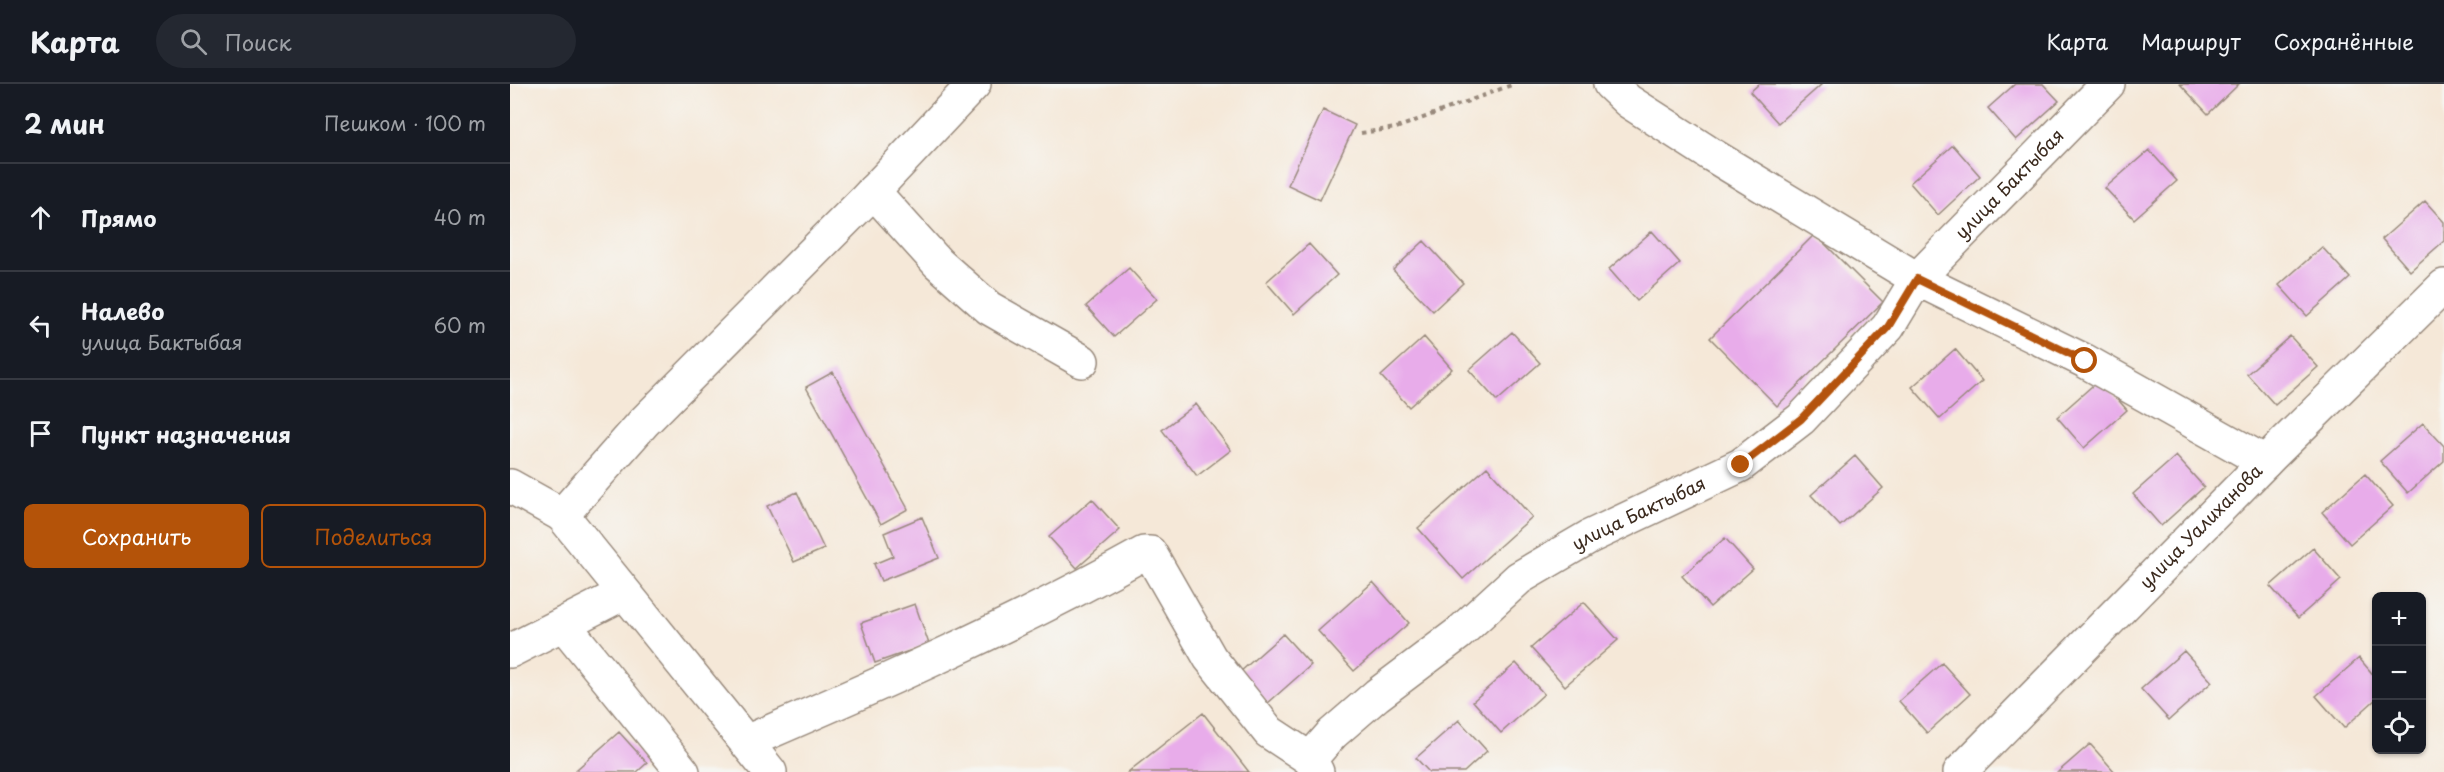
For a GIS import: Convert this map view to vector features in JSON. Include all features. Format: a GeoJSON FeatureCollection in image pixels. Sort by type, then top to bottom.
{"type":"FeatureCollection","features":[{"type":"Feature","properties":{"kind":"street"},"geometry":{"type":"LineString","coordinates":[[562,515],[644,422],[873,191],[974,84]]}},
{"type":"Feature","properties":{"kind":"street"},"geometry":{"type":"LineString","coordinates":[[1610,84],[1628,101],[1712,155],[1917,279],[2085,361],[2265,462]]}},
{"type":"Feature","properties":{"kind":"street","name":"улица Бактыбая"},"geometry":{"type":"LineString","coordinates":[[1313,766],[1332,734],[1368,702],[1458,634],[1519,578],[1589,537],[1741,465],[1801,419],[1888,327],[1917,279],[2108,84]]}},
{"type":"Feature","properties":{"kind":"street"},"geometry":{"type":"LineString","coordinates":[[873,191],[938,262],[989,308],[1082,361]]}},
{"type":"Feature","properties":{"kind":"street","name":"улица Уалиханова"},"geometry":{"type":"LineString","coordinates":[[1960,772],[2265,462],[2444,286]]}},
{"type":"Feature","properties":{"kind":"street"},"geometry":{"type":"LineString","coordinates":[[510,486],[562,515],[770,772]]}},
{"type":"Feature","properties":{"kind":"street"},"geometry":{"type":"LineString","coordinates":[[746,742],[981,638],[1149,553],[1210,658],[1269,732],[1313,766]]}},
{"type":"Feature","properties":{"kind":"street"},"geometry":{"type":"LineString","coordinates":[[510,651],[624,593]]}},
{"type":"Feature","properties":{"kind":"street"},"geometry":{"type":"LineString","coordinates":[[564,625],[683,772]]}},
{"type":"Feature","properties":{"kind":"path"},"geometry":{"type":"LineString","coordinates":[[1361,134],[1396,128],[1514,84]]}},
{"type":"Feature","properties":{"kind":"building"},"geometry":{"type":"Polygon","coordinates":[[[1759,84],[1822,84],[1778,123],[1750,92],[1759,84]]]}},
{"type":"Feature","properties":{"kind":"building"},"geometry":{"type":"Polygon","coordinates":[[[2015,84],[2043,84],[2059,101],[2016,140],[1988,108],[2015,84]]]}},
{"type":"Feature","properties":{"kind":"building"},"geometry":{"type":"Polygon","coordinates":[[[2180,84],[2239,84],[2208,114],[2180,84]]]}},
{"type":"Feature","properties":{"kind":"building"},"geometry":{"type":"Polygon","coordinates":[[[1323,110],[1355,125],[1320,200],[1288,185],[1323,110]]]}},
{"type":"Feature","properties":{"kind":"building"},"geometry":{"type":"Polygon","coordinates":[[[1953,145],[1980,176],[1938,215],[1910,183],[1953,145]]]}},
{"type":"Feature","properties":{"kind":"building"},"geometry":{"type":"Polygon","coordinates":[[[2149,150],[2177,181],[2134,219],[2105,188],[2149,150]]]}},
{"type":"Feature","properties":{"kind":"building"},"geometry":{"type":"Polygon","coordinates":[[[2425,201],[2444,222],[2444,241],[2410,271],[2382,239],[2425,201]]]}},
{"type":"Feature","properties":{"kind":"building"},"geometry":{"type":"Polygon","coordinates":[[[1652,231],[1680,263],[1637,301],[1609,269],[1652,231]]]}},
{"type":"Feature","properties":{"kind":"building"},"geometry":{"type":"Polygon","coordinates":[[[1815,234],[1883,302],[1777,406],[1710,338],[1815,234]]]}},
{"type":"Feature","properties":{"kind":"building"},"geometry":{"type":"Polygon","coordinates":[[[1424,241],[1463,283],[1433,311],[1393,270],[1424,241]]]}},
{"type":"Feature","properties":{"kind":"building"},"geometry":{"type":"Polygon","coordinates":[[[1309,244],[1337,275],[1294,314],[1266,282],[1309,244]]]}},
{"type":"Feature","properties":{"kind":"building"},"geometry":{"type":"Polygon","coordinates":[[[2322,247],[2350,278],[2307,316],[2279,285],[2322,247]]]}},
{"type":"Feature","properties":{"kind":"building"},"geometry":{"type":"Polygon","coordinates":[[[1129,268],[1157,299],[1114,337],[1086,306],[1129,268]]]}},
{"type":"Feature","properties":{"kind":"building"},"geometry":{"type":"Polygon","coordinates":[[[1512,332],[1540,363],[1497,401],[1469,370],[1512,332]]]}},
{"type":"Feature","properties":{"kind":"building"},"geometry":{"type":"Polygon","coordinates":[[[2290,336],[2318,367],[2275,405],[2247,374],[2290,336]]]}},
{"type":"Feature","properties":{"kind":"building"},"geometry":{"type":"Polygon","coordinates":[[[1424,337],[1452,369],[1409,407],[1381,376],[1424,337]]]}},
{"type":"Feature","properties":{"kind":"building"},"geometry":{"type":"Polygon","coordinates":[[[1955,349],[1982,381],[1940,419],[1912,387],[1955,349]]]}},
{"type":"Feature","properties":{"kind":"building"},"geometry":{"type":"Polygon","coordinates":[[[833,372],[908,509],[881,524],[806,387],[833,372]]]}},
{"type":"Feature","properties":{"kind":"building"},"geometry":{"type":"Polygon","coordinates":[[[2100,379],[2127,410],[2084,448],[2057,417],[2100,379]]]}},
{"type":"Feature","properties":{"kind":"building"},"geometry":{"type":"Polygon","coordinates":[[[1196,404],[1231,450],[1197,476],[1162,430],[1196,404]]]}},
{"type":"Feature","properties":{"kind":"building"},"geometry":{"type":"Polygon","coordinates":[[[2423,423],[2444,446],[2444,461],[2408,493],[2380,461],[2423,423]]]}},
{"type":"Feature","properties":{"kind":"building"},"geometry":{"type":"Polygon","coordinates":[[[1855,456],[1883,488],[1840,526],[1811,495],[1855,456]]]}},
{"type":"Feature","properties":{"kind":"building"},"geometry":{"type":"Polygon","coordinates":[[[2176,456],[2204,487],[2161,526],[2133,494],[2176,456]]]}},
{"type":"Feature","properties":{"kind":"building"},"geometry":{"type":"Polygon","coordinates":[[[1487,467],[1532,517],[1463,579],[1418,528],[1487,467]]]}},
{"type":"Feature","properties":{"kind":"building"},"geometry":{"type":"Polygon","coordinates":[[[2365,474],[2393,506],[2350,544],[2322,512],[2365,474]]]}},
{"type":"Feature","properties":{"kind":"building"},"geometry":{"type":"Polygon","coordinates":[[[797,492],[824,549],[794,562],[767,506],[797,492]]]}},
{"type":"Feature","properties":{"kind":"building"},"geometry":{"type":"Polygon","coordinates":[[[1092,499],[1120,530],[1077,568],[1049,537],[1092,499]]]}},
{"type":"Feature","properties":{"kind":"building"},"geometry":{"type":"Polygon","coordinates":[[[922,517],[939,558],[881,581],[874,564],[893,556],[884,533],[922,517]]]}},
{"type":"Feature","properties":{"kind":"building"},"geometry":{"type":"Polygon","coordinates":[[[1725,538],[1753,569],[1710,607],[1682,576],[1725,538]]]}},
{"type":"Feature","properties":{"kind":"building"},"geometry":{"type":"Polygon","coordinates":[[[2313,548],[2341,580],[2298,618],[2270,586],[2313,548]]]}},
{"type":"Feature","properties":{"kind":"building"},"geometry":{"type":"Polygon","coordinates":[[[1373,582],[1409,623],[1354,671],[1318,631],[1373,582]]]}},
{"type":"Feature","properties":{"kind":"building"},"geometry":{"type":"Polygon","coordinates":[[[1584,602],[1618,640],[1565,686],[1531,648],[1584,602]]]}},
{"type":"Feature","properties":{"kind":"building"},"geometry":{"type":"Polygon","coordinates":[[[915,604],[929,644],[875,663],[861,623],[915,604]]]}},
{"type":"Feature","properties":{"kind":"building"},"geometry":{"type":"Polygon","coordinates":[[[1283,634],[1311,665],[1268,703],[1240,672],[1283,634]]]}},
{"type":"Feature","properties":{"kind":"building"},"geometry":{"type":"Polygon","coordinates":[[[2184,651],[2212,682],[2169,720],[2141,689],[2184,651]]]}},
{"type":"Feature","properties":{"kind":"building"},"geometry":{"type":"Polygon","coordinates":[[[2359,658],[2372,673],[2372,703],[2344,728],[2316,696],[2359,658]]]}},
{"type":"Feature","properties":{"kind":"building"},"geometry":{"type":"Polygon","coordinates":[[[1516,663],[1544,694],[1501,733],[1473,701],[1516,663]]]}},
{"type":"Feature","properties":{"kind":"building"},"geometry":{"type":"Polygon","coordinates":[[[1942,663],[1970,694],[1927,733],[1899,701],[1942,663]]]}},
{"type":"Feature","properties":{"kind":"building"},"geometry":{"type":"Polygon","coordinates":[[[1203,713],[1249,772],[1128,772],[1203,713]]]}},
{"type":"Feature","properties":{"kind":"building"},"geometry":{"type":"Polygon","coordinates":[[[1459,720],[1487,751],[1464,772],[1429,772],[1416,758],[1459,720]]]}},
{"type":"Feature","properties":{"kind":"building"},"geometry":{"type":"Polygon","coordinates":[[[619,732],[647,763],[637,772],[579,772],[576,770],[619,732]]]}},
{"type":"Feature","properties":{"kind":"building"},"geometry":{"type":"Polygon","coordinates":[[[2090,744],[2115,772],[2058,772],[2090,744]]]}},
{"type":"Feature","properties":{"kind":"route"},"geometry":{"type":"LineString","coordinates":[[1741,465],[1801,419],[1888,327],[1917,279],[2085,361]]}}]}
